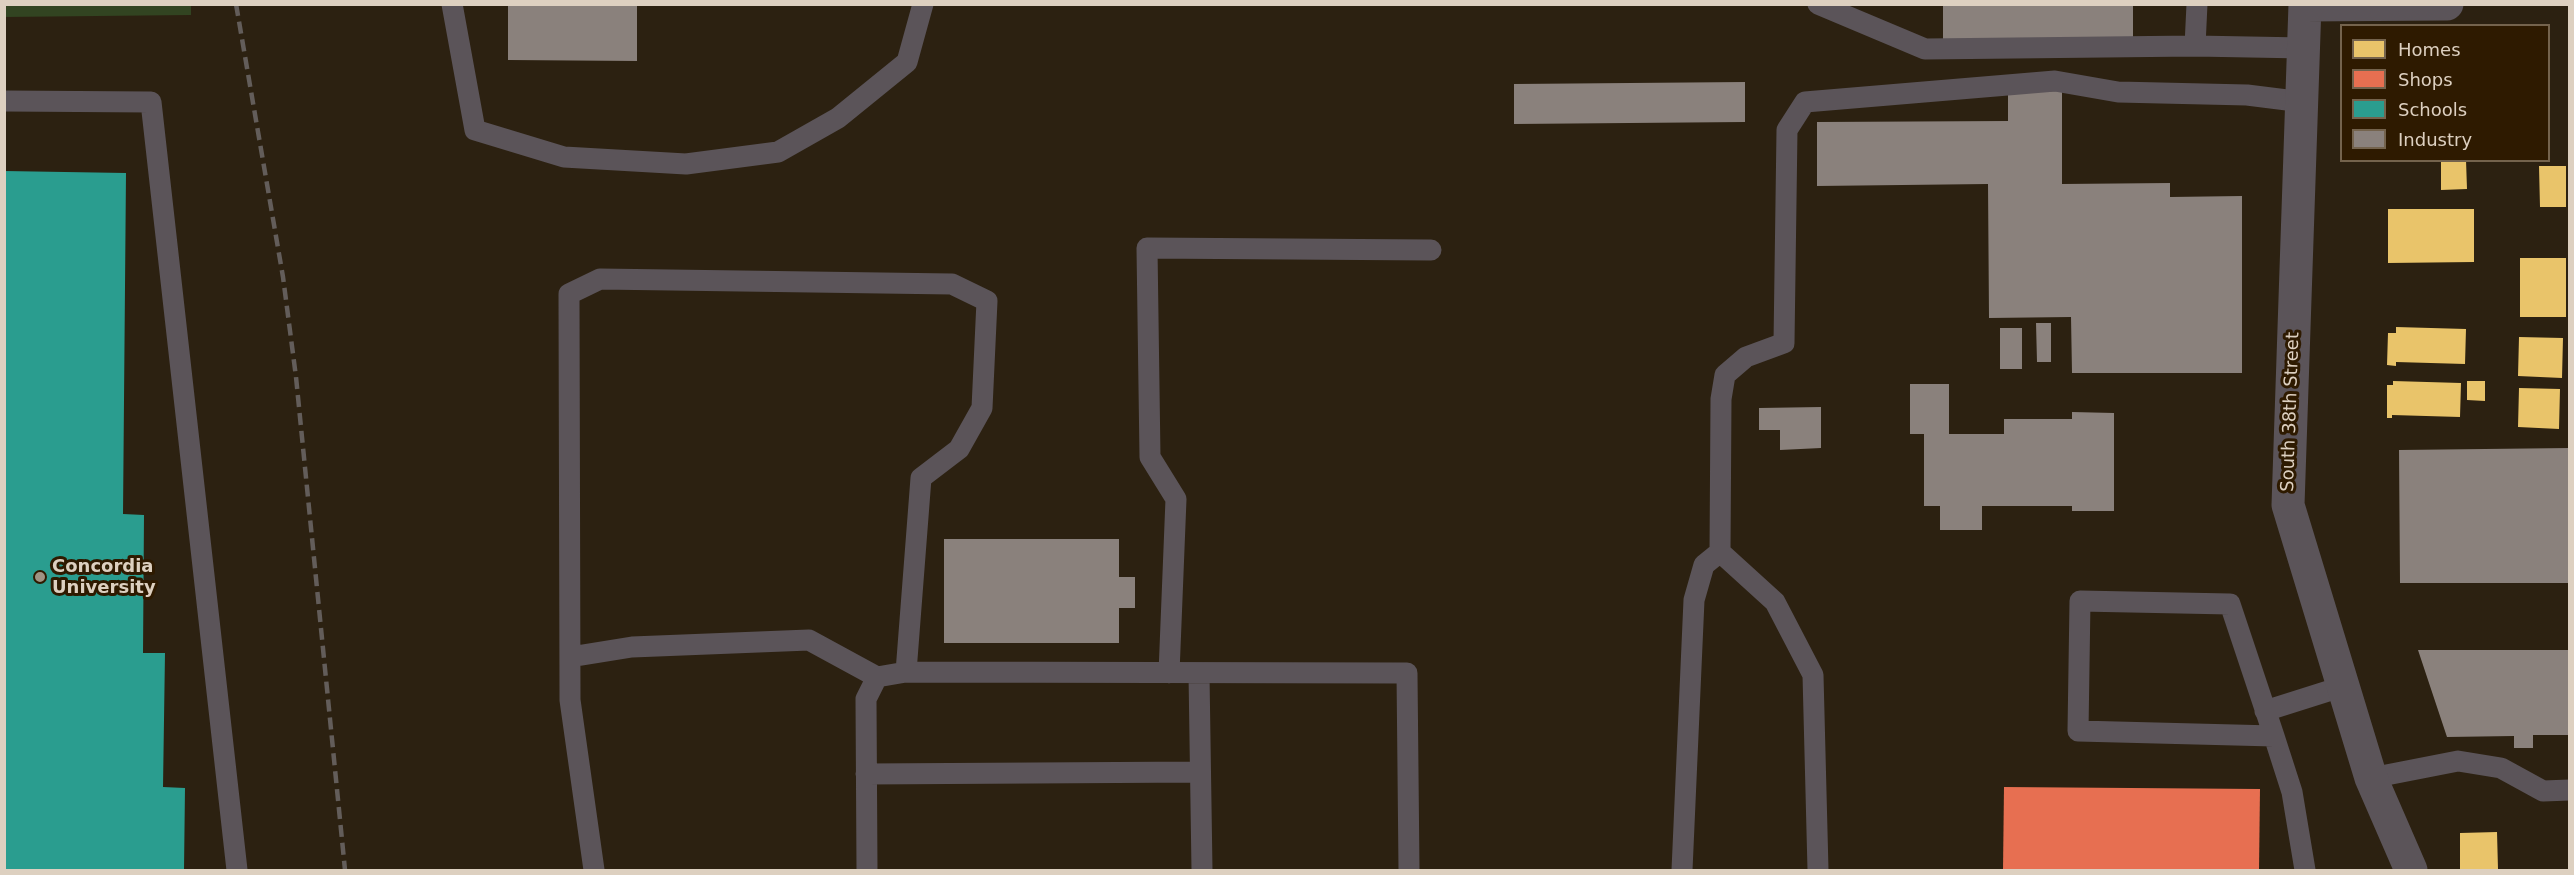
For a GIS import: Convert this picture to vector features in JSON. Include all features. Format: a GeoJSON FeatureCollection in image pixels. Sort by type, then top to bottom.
{"type":"FeatureCollection","features":[{"type":"Feature","properties":{"kind":"street"},"geometry":{"type":"LineString","coordinates":[[2305,5],[2447,4]]}},
{"type":"Feature","properties":{"kind":"street","name":"South 38th Street"},"geometry":{"type":"LineString","coordinates":[[2305,5],[2288,505],[2371,778],[2411,870]]}},
{"type":"Feature","properties":{"kind":"lane"},"geometry":{"type":"LineString","coordinates":[[452,4],[475,130],[564,157],[686,164],[778,152],[838,118],[908,63],[923,4]]}},
{"type":"Feature","properties":{"kind":"lane"},"geometry":{"type":"LineString","coordinates":[[1818,4],[1925,49],[2196,46],[2304,48]]}},
{"type":"Feature","properties":{"kind":"lane"},"geometry":{"type":"LineString","coordinates":[[2196,46],[2197,4]]}},
{"type":"Feature","properties":{"kind":"lane"},"geometry":{"type":"LineString","coordinates":[[1818,870],[1813,675],[1775,602],[1720,552],[1721,399],[1725,375],[1746,357],[1784,343],[1787,130],[1805,102],[2055,81],[2118,92],[2247,95],[2303,102]]}},
{"type":"Feature","properties":{"kind":"lane"},"geometry":{"type":"LineString","coordinates":[[4,101],[151,102],[237,870]]}},
{"type":"Feature","properties":{"kind":"lane"},"geometry":{"type":"LineString","coordinates":[[1169,674],[1176,499],[1150,457],[1147,248],[1431,250]]}},
{"type":"Feature","properties":{"kind":"lane"},"geometry":{"type":"LineString","coordinates":[[594,870],[570,700],[569,294],[600,279],[952,284],[987,301],[982,408],[960,449],[921,478],[906,672]]}},
{"type":"Feature","properties":{"kind":"lane"},"geometry":{"type":"LineString","coordinates":[[1682,870],[1694,600],[1704,565],[1720,552]]}},
{"type":"Feature","properties":{"kind":"lane"},"geometry":{"type":"LineString","coordinates":[[2274,736],[2078,731],[2080,601],[2230,604],[2274,736],[2292,792],[2305,870]]}},
{"type":"Feature","properties":{"kind":"lane"},"geometry":{"type":"LineString","coordinates":[[570,657],[632,647],[808,640],[877,676],[906,672],[1407,673],[1409,870]]}},
{"type":"Feature","properties":{"kind":"lane"},"geometry":{"type":"LineString","coordinates":[[1199,674],[1202,870]]}},
{"type":"Feature","properties":{"kind":"lane"},"geometry":{"type":"LineString","coordinates":[[867,870],[866,699],[877,676]]}},
{"type":"Feature","properties":{"kind":"lane"},"geometry":{"type":"LineString","coordinates":[[2265,711],[2344,686]]}},
{"type":"Feature","properties":{"kind":"lane"},"geometry":{"type":"LineString","coordinates":[[2371,778],[2458,761],[2501,768],[2543,791],[2570,790]]}},
{"type":"Feature","properties":{"kind":"lane"},"geometry":{"type":"LineString","coordinates":[[866,774],[1200,772]]}},
{"type":"Feature","properties":{"kind":"green space"},"geometry":{"type":"Polygon","coordinates":[[[4,5],[191,5],[191,15],[5,17],[4,5]]]}},
{"type":"Feature","properties":{"kind":"building: Homes"},"geometry":{"type":"Polygon","coordinates":[[[2441,162],[2466,162],[2467,189],[2441,190],[2441,162]]]}},
{"type":"Feature","properties":{"kind":"building: Homes"},"geometry":{"type":"Polygon","coordinates":[[[2539,166],[2566,166],[2566,207],[2540,207],[2539,166]]]}},
{"type":"Feature","properties":{"kind":"building: Homes"},"geometry":{"type":"Polygon","coordinates":[[[2388,209],[2474,209],[2474,262],[2388,263],[2388,209]]]}},
{"type":"Feature","properties":{"kind":"building: Homes"},"geometry":{"type":"Polygon","coordinates":[[[2520,258],[2566,258],[2566,317],[2520,317],[2520,258]]]}},
{"type":"Feature","properties":{"kind":"building: Homes"},"geometry":{"type":"Polygon","coordinates":[[[2396,327],[2466,329],[2465,364],[2396,362],[2396,366],[2387,365],[2388,333],[2396,333],[2396,327]]]}},
{"type":"Feature","properties":{"kind":"building: Homes"},"geometry":{"type":"Polygon","coordinates":[[[2519,337],[2563,338],[2562,378],[2518,376],[2519,337]]]}},
{"type":"Feature","properties":{"kind":"building: Homes"},"geometry":{"type":"Polygon","coordinates":[[[2393,381],[2461,383],[2460,417],[2392,415],[2392,418],[2387,418],[2387,385],[2393,385],[2393,381]]]}},
{"type":"Feature","properties":{"kind":"building: Homes"},"geometry":{"type":"Polygon","coordinates":[[[2467,381],[2485,381],[2485,401],[2467,400],[2467,381]]]}},
{"type":"Feature","properties":{"kind":"building: Homes"},"geometry":{"type":"Polygon","coordinates":[[[2519,388],[2560,389],[2559,429],[2518,427],[2519,388]]]}},
{"type":"Feature","properties":{"kind":"building: Homes"},"geometry":{"type":"Polygon","coordinates":[[[2497,832],[2498,869],[2460,869],[2460,833],[2497,832]]]}},
{"type":"Feature","properties":{"kind":"building: Shops"},"geometry":{"type":"Polygon","coordinates":[[[2004,787],[2260,789],[2259,870],[2003,870],[2004,787]]]}},
{"type":"Feature","properties":{"kind":"building: Schools"},"geometry":{"type":"Polygon","coordinates":[[[4,171],[126,173],[123,514],[144,515],[143,653],[165,653],[163,787],[185,788],[184,870],[4,870],[4,171]]]}},
{"type":"Feature","properties":{"kind":"building: Industry"},"geometry":{"type":"Polygon","coordinates":[[[508,4],[637,4],[637,61],[508,60],[508,4]]]}},
{"type":"Feature","properties":{"kind":"building: Industry"},"geometry":{"type":"Polygon","coordinates":[[[1943,4],[2133,4],[2133,40],[1943,40],[1943,4]]]}},
{"type":"Feature","properties":{"kind":"building: Industry"},"geometry":{"type":"Polygon","coordinates":[[[1745,82],[1745,122],[1514,124],[1514,84],[1745,82]]]}},
{"type":"Feature","properties":{"kind":"building: Industry"},"geometry":{"type":"Polygon","coordinates":[[[2062,91],[2062,184],[2170,183],[2170,197],[2242,196],[2242,373],[2072,373],[2071,317],[1989,318],[1988,184],[1817,186],[1817,122],[2008,121],[2008,92],[2062,91]]]}},
{"type":"Feature","properties":{"kind":"building: Industry"},"geometry":{"type":"Polygon","coordinates":[[[2036,323],[2051,323],[2051,362],[2037,362],[2036,323]]]}},
{"type":"Feature","properties":{"kind":"building: Industry"},"geometry":{"type":"Polygon","coordinates":[[[2000,328],[2022,328],[2022,369],[2000,369],[2000,328]]]}},
{"type":"Feature","properties":{"kind":"building: Industry"},"geometry":{"type":"Polygon","coordinates":[[[1910,384],[1949,384],[1949,434],[2004,434],[2004,419],[2072,419],[2072,412],[2114,413],[2114,511],[2072,511],[2072,506],[1982,506],[1982,530],[1940,530],[1940,506],[1924,506],[1924,434],[1910,434],[1910,384]]]}},
{"type":"Feature","properties":{"kind":"building: Industry"},"geometry":{"type":"Polygon","coordinates":[[[1821,407],[1821,448],[1780,450],[1780,430],[1759,430],[1759,408],[1821,407]]]}},
{"type":"Feature","properties":{"kind":"building: Industry"},"geometry":{"type":"Polygon","coordinates":[[[2570,448],[2570,583],[2400,583],[2399,450],[2570,448]]]}},
{"type":"Feature","properties":{"kind":"building: Industry"},"geometry":{"type":"Polygon","coordinates":[[[944,539],[1119,539],[1119,577],[1135,577],[1135,608],[1119,608],[1119,643],[944,643],[944,539]]]}},
{"type":"Feature","properties":{"kind":"building: Industry"},"geometry":{"type":"Polygon","coordinates":[[[2418,650],[2570,650],[2570,735],[2533,735],[2533,748],[2514,748],[2514,736],[2447,737],[2418,650]]]}},
{"type":"Feature","properties":{"kind":"railway"},"geometry":{"type":"LineString","coordinates":[[236,4],[283,277],[296,377],[345,870]]}},
{"type":"Feature","properties":{"kind":"place","name":"Concordia University"},"geometry":{"type":"Point","coordinates":[40,577]}}]}
